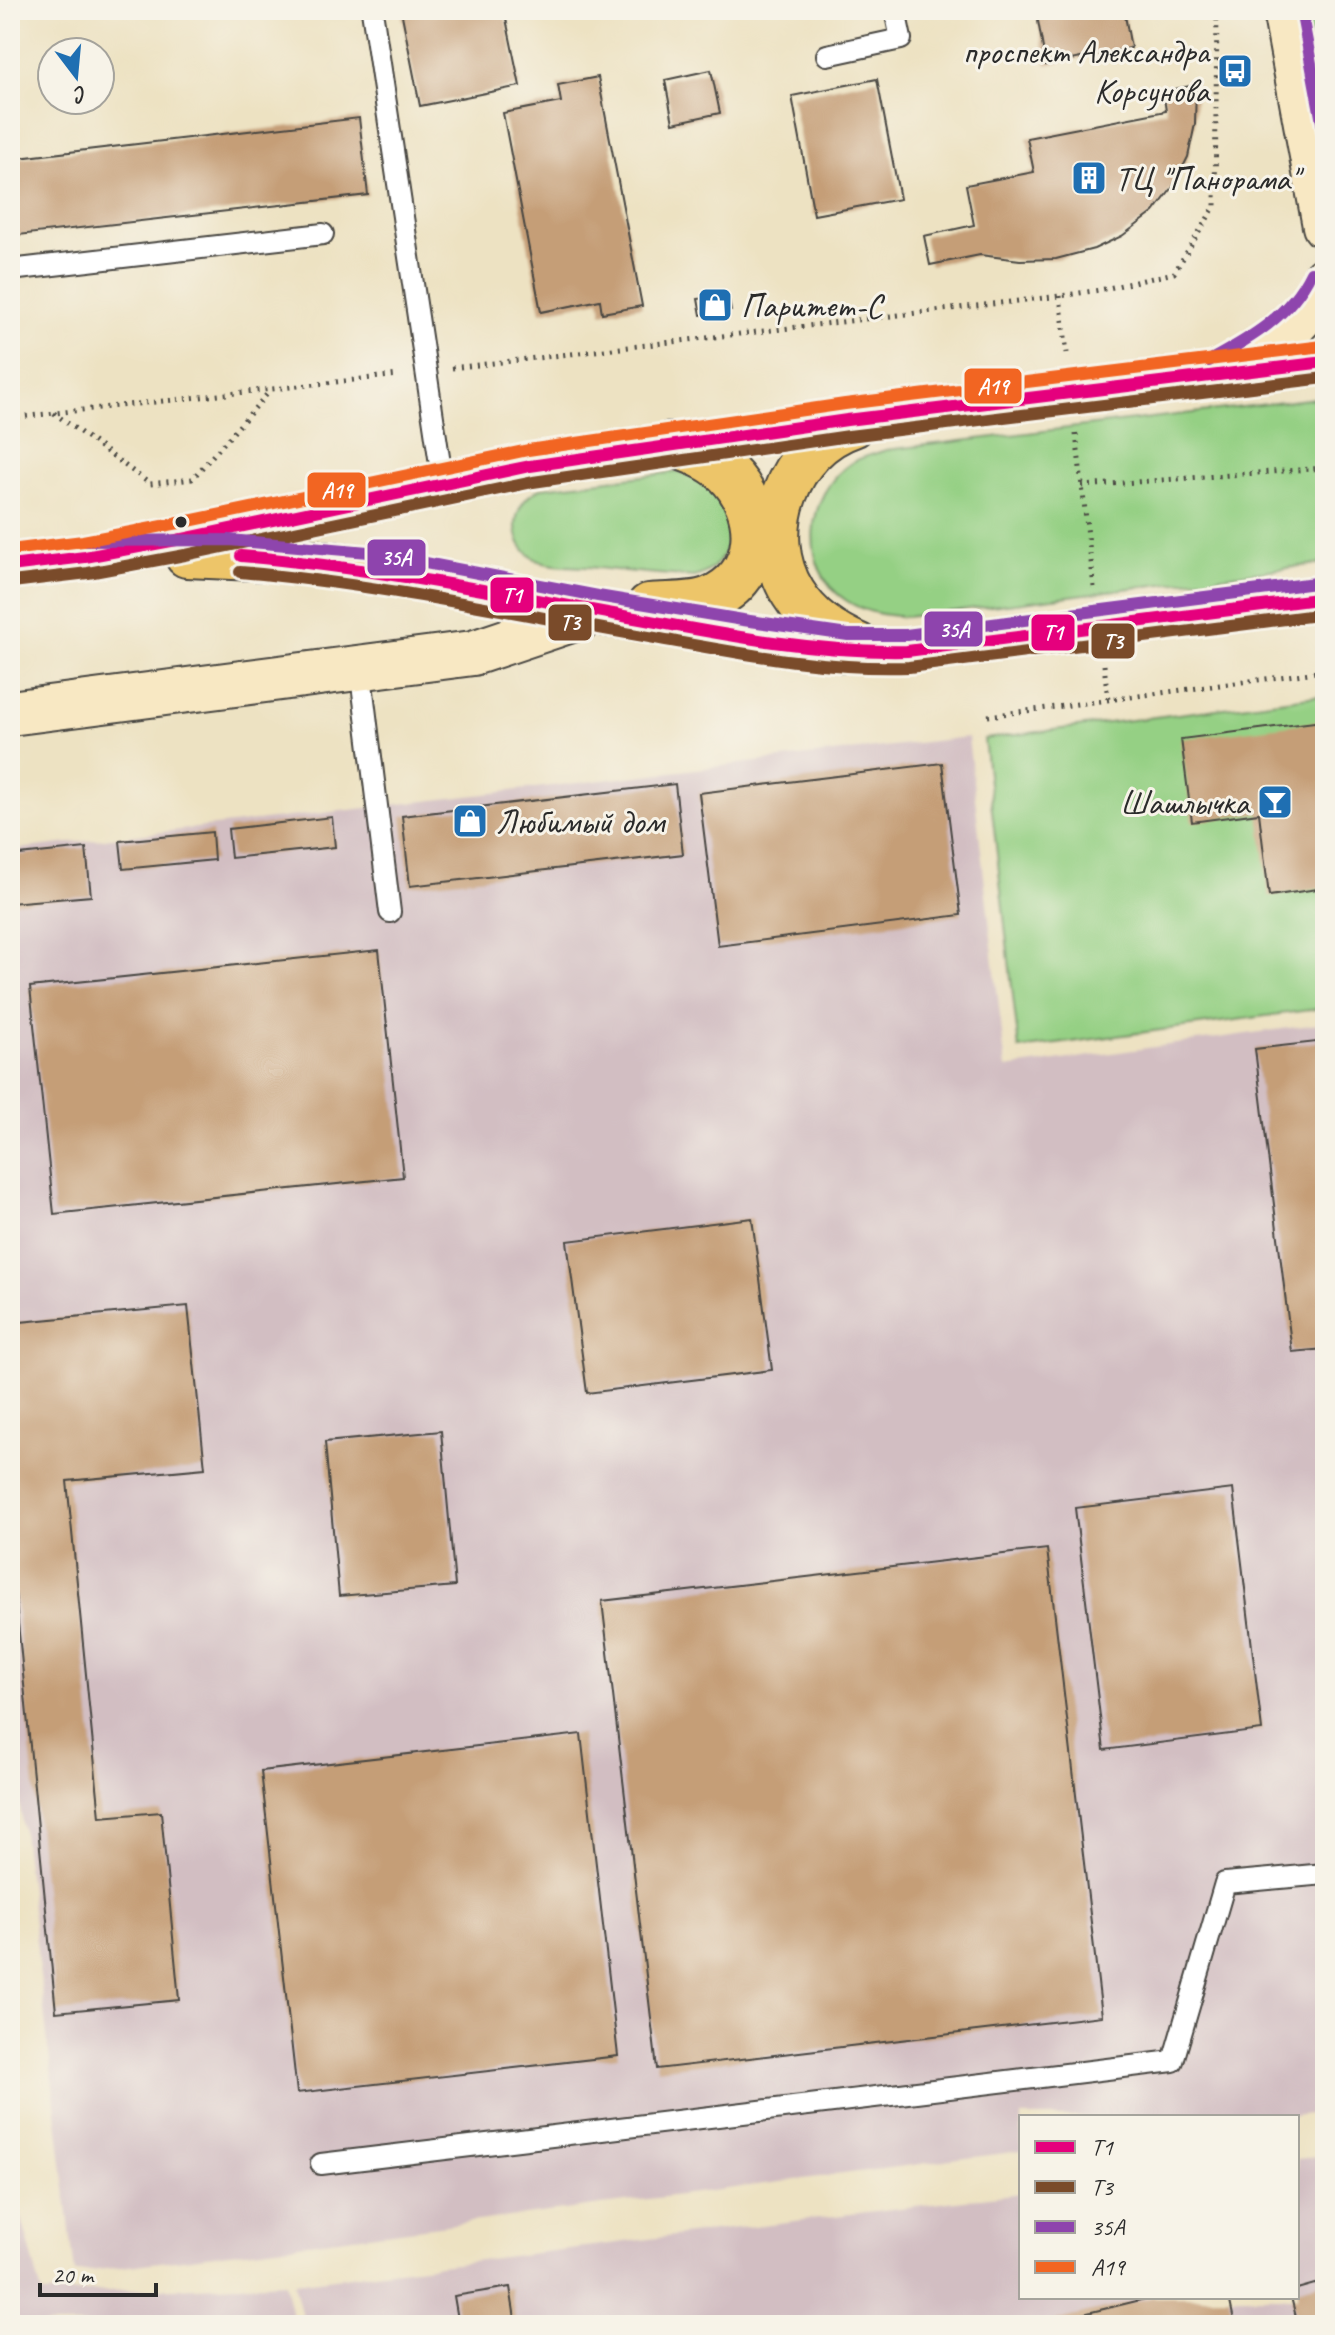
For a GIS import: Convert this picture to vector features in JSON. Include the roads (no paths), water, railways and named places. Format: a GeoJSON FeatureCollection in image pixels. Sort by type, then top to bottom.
{"type":"FeatureCollection","features":[{"type":"Feature","properties":{"kind":"main road"},"geometry":{"type":"LineString","coordinates":[[15,564],[85,557],[530,466],[671,444],[1325,362]]}},
{"type":"Feature","properties":{"kind":"main road"},"geometry":{"type":"LineString","coordinates":[[878,416],[834,431],[802,460],[781,502],[777,548],[792,592],[822,627],[864,648],[885,652]]}},
{"type":"Feature","properties":{"kind":"main road"},"geometry":{"type":"LineString","coordinates":[[595,612],[708,600],[735,583],[751,561],[755,524],[750,505],[740,489],[717,464],[703,455],[671,444]]}},
{"type":"Feature","properties":{"kind":"main road"},"geometry":{"type":"LineString","coordinates":[[85,557],[229,556],[367,568],[595,612],[847,651],[885,652],[1325,598]]}},
{"type":"Feature","properties":{"kind":"street"},"geometry":{"type":"LineString","coordinates":[[1285,10],[1325,226]]}},
{"type":"Feature","properties":{"kind":"street"},"geometry":{"type":"LineString","coordinates":[[1217,375],[1259,353],[1289,330],[1310,306],[1325,279]]}},
{"type":"Feature","properties":{"kind":"street"},"geometry":{"type":"LineString","coordinates":[[10,713],[473,653],[595,612]]}},
{"type":"Feature","properties":{"kind":"lane"},"geometry":{"type":"LineString","coordinates":[[372,10],[443,484]]}},
{"type":"Feature","properties":{"kind":"lane"},"geometry":{"type":"LineString","coordinates":[[827,55],[901,39],[895,10]]}},
{"type":"Feature","properties":{"kind":"lane"},"geometry":{"type":"LineString","coordinates":[[10,270],[323,234]]}},
{"type":"Feature","properties":{"kind":"lane"},"geometry":{"type":"LineString","coordinates":[[360,667],[390,912]]}},
{"type":"Feature","properties":{"kind":"lane"},"geometry":{"type":"LineString","coordinates":[[321,2164],[1173,2061],[1225,1883],[1325,1874]]}},
{"type":"Feature","properties":{"kind":"place","name":"проспект Александра Корсунова"},"geometry":{"type":"Point","coordinates":[1235,71]}},
{"type":"Feature","properties":{"kind":"place","name":"ТЦ \"Панорама\""},"geometry":{"type":"Point","coordinates":[1089,178]}},
{"type":"Feature","properties":{"kind":"place","name":"Паритет-С"},"geometry":{"type":"Point","coordinates":[715,305]}},
{"type":"Feature","properties":{"kind":"place","name":"Шашлычка"},"geometry":{"type":"Point","coordinates":[1275,802]}},
{"type":"Feature","properties":{"kind":"place","name":"Любимый дом"},"geometry":{"type":"Point","coordinates":[470,821]}}]}
